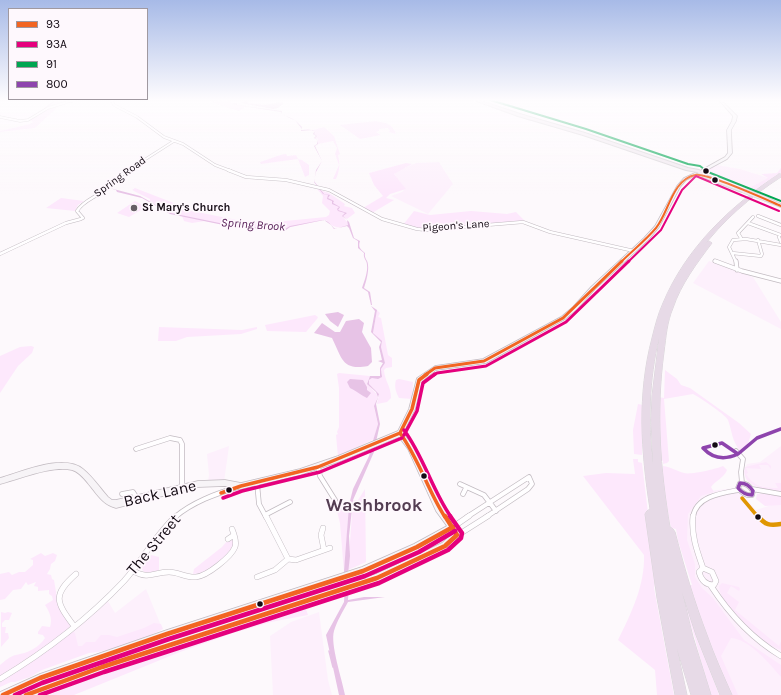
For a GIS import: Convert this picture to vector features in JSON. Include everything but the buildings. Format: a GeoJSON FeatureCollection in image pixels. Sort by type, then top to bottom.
{"type":"FeatureCollection","features":[{"type":"Feature","properties":{"kind":"highway"},"geometry":{"type":"LineString","coordinates":[[697,695],[676,625],[664,574],[650,482],[646,411],[648,374],[659,324],[668,298],[696,252],[717,226],[744,200],[781,175]]}},
{"type":"Feature","properties":{"kind":"highway"},"geometry":{"type":"LineString","coordinates":[[705,695],[673,579],[662,508],[655,445],[656,376],[665,324],[672,302],[700,254],[722,228],[749,201],[781,179]]}},
{"type":"Feature","properties":{"kind":"highway"},"geometry":{"type":"LineString","coordinates":[[650,482],[649,497],[654,548],[681,695]]}},
{"type":"Feature","properties":{"kind":"highway"},"geometry":{"type":"LineString","coordinates":[[662,508],[668,522],[676,558],[697,622],[713,666],[726,695]]}},
{"type":"Feature","properties":{"kind":"main road"},"geometry":{"type":"LineString","coordinates":[[574,131],[697,172],[781,206]]}},
{"type":"Feature","properties":{"kind":"street","name":"Pigeon's Lane"},"geometry":{"type":"LineString","coordinates":[[156,131],[164,137],[183,144],[215,165],[242,176],[286,180],[330,190],[349,203],[382,219],[417,229],[440,230],[523,222],[550,232],[632,253]]}},
{"type":"Feature","properties":{"kind":"street"},"geometry":{"type":"LineString","coordinates":[[457,535],[439,508],[410,447],[400,433],[412,409],[419,380],[427,372],[436,368],[484,361],[563,318],[575,308],[593,288],[632,253],[657,227],[678,187],[685,179],[726,158],[730,151],[729,131]]}},
{"type":"Feature","properties":{"kind":"street","name":"Spring Road"},"geometry":{"type":"LineString","coordinates":[[0,254],[15,245],[49,232],[67,222],[79,221],[83,218],[77,211],[80,206],[134,165],[174,141]]}},
{"type":"Feature","properties":{"kind":"street"},"geometry":{"type":"LineString","coordinates":[[758,216],[781,225]]}},
{"type":"Feature","properties":{"kind":"street"},"geometry":{"type":"LineString","coordinates":[[741,238],[738,233],[753,217]]}},
{"type":"Feature","properties":{"kind":"street"},"geometry":{"type":"LineString","coordinates":[[748,223],[780,236],[781,242]]}},
{"type":"Feature","properties":{"kind":"street"},"geometry":{"type":"LineString","coordinates":[[736,270],[737,264],[729,247],[730,242],[741,238],[781,245]]}},
{"type":"Feature","properties":{"kind":"street"},"geometry":{"type":"LineString","coordinates":[[732,253],[761,256],[762,254],[758,240]]}},
{"type":"Feature","properties":{"kind":"street"},"geometry":{"type":"LineString","coordinates":[[623,250],[632,253]]}},
{"type":"Feature","properties":{"kind":"street"},"geometry":{"type":"LineString","coordinates":[[715,261],[736,270],[781,281]]}},
{"type":"Feature","properties":{"kind":"street","name":"The Street"},"geometry":{"type":"LineString","coordinates":[[0,679],[37,656],[107,597],[134,571],[170,522],[180,512],[221,493],[241,486],[318,467],[400,433]]}},
{"type":"Feature","properties":{"kind":"street"},"geometry":{"type":"LineString","coordinates":[[138,447],[170,438],[180,440],[182,444],[182,488]]}},
{"type":"Feature","properties":{"kind":"street"},"geometry":{"type":"LineString","coordinates":[[736,451],[743,459],[741,472],[742,483]]}},
{"type":"Feature","properties":{"kind":"street","name":"Back Lane"},"geometry":{"type":"LineString","coordinates":[[0,481],[49,468],[69,467],[86,474],[104,498],[112,504],[201,484],[221,483],[241,486]]}},
{"type":"Feature","properties":{"kind":"street"},"geometry":{"type":"LineString","coordinates":[[318,467],[320,476],[335,500]]}},
{"type":"Feature","properties":{"kind":"street"},"geometry":{"type":"LineString","coordinates":[[3,695],[40,678],[167,634],[351,575],[406,552],[453,527],[529,477],[532,481],[530,487],[496,511],[457,535],[445,546],[377,578],[102,667],[26,695]]}},
{"type":"Feature","properties":{"kind":"street"},"geometry":{"type":"LineString","coordinates":[[221,483],[221,493]]}},
{"type":"Feature","properties":{"kind":"street"},"geometry":{"type":"LineString","coordinates":[[257,483],[259,504],[288,558],[296,560],[330,548]]}},
{"type":"Feature","properties":{"kind":"street"},"geometry":{"type":"LineString","coordinates":[[742,483],[748,485],[752,489],[781,494]]}},
{"type":"Feature","properties":{"kind":"street"},"geometry":{"type":"LineString","coordinates":[[739,490],[738,485],[742,483]]}},
{"type":"Feature","properties":{"kind":"street"},"geometry":{"type":"LineString","coordinates":[[460,484],[484,495],[496,511]]}},
{"type":"Feature","properties":{"kind":"street"},"geometry":{"type":"LineString","coordinates":[[463,494],[466,488]]}},
{"type":"Feature","properties":{"kind":"street"},"geometry":{"type":"LineString","coordinates":[[712,586],[716,583],[715,577],[710,571],[703,568],[694,543],[691,528],[695,510],[702,500],[711,496],[727,491],[739,490],[749,496],[753,493],[752,489]]}},
{"type":"Feature","properties":{"kind":"street"},"geometry":{"type":"LineString","coordinates":[[122,494],[133,492],[137,498]]}},
{"type":"Feature","properties":{"kind":"street"},"geometry":{"type":"LineString","coordinates":[[266,515],[290,502]]}},
{"type":"Feature","properties":{"kind":"street"},"geometry":{"type":"LineString","coordinates":[[323,528],[321,535],[324,550]]}},
{"type":"Feature","properties":{"kind":"street"},"geometry":{"type":"LineString","coordinates":[[134,571],[148,577],[166,572],[174,572],[193,577],[201,576],[233,551],[236,545],[232,529]]}},
{"type":"Feature","properties":{"kind":"street"},"geometry":{"type":"LineString","coordinates":[[228,539],[234,535]]}},
{"type":"Feature","properties":{"kind":"street"},"geometry":{"type":"LineString","coordinates":[[256,577],[275,570],[288,558]]}},
{"type":"Feature","properties":{"kind":"street"},"geometry":{"type":"LineString","coordinates":[[703,568],[699,572],[701,579],[706,584],[712,586],[727,610],[747,632],[769,649],[781,656]]}},
{"type":"Feature","properties":{"kind":"street"},"geometry":{"type":"LineString","coordinates":[[74,626],[61,608],[58,596],[63,585],[76,574]]}},
{"type":"Feature","properties":{"kind":"shaded area"},"geometry":{"type":"Polygon","coordinates":[[[314,131],[329,131],[334,136],[340,154],[338,155],[339,165],[335,154],[337,148],[333,141],[318,144],[318,139],[315,138],[317,136],[314,134],[314,131]]]}},
{"type":"Feature","properties":{"kind":"shaded area"},"geometry":{"type":"Polygon","coordinates":[[[349,131],[378,131],[376,132],[381,135],[360,139],[349,131]]]}},
{"type":"Feature","properties":{"kind":"shaded area"},"geometry":{"type":"Polygon","coordinates":[[[395,131],[396,134],[388,132],[395,131]]]}},
{"type":"Feature","properties":{"kind":"shaded area"},"geometry":{"type":"Polygon","coordinates":[[[318,140],[318,144],[315,146],[322,161],[314,146],[317,144],[318,140]]]}},
{"type":"Feature","properties":{"kind":"shaded area"},"geometry":{"type":"Polygon","coordinates":[[[286,154],[287,156],[296,155],[298,159],[261,164],[260,162],[279,155],[286,154]]]}},
{"type":"Feature","properties":{"kind":"shaded area"},"geometry":{"type":"Polygon","coordinates":[[[298,159],[309,165],[309,175],[305,177],[298,159]]]}},
{"type":"Feature","properties":{"kind":"shaded area"},"geometry":{"type":"Polygon","coordinates":[[[439,162],[453,184],[428,214],[391,196],[402,192],[405,189],[394,174],[397,171],[416,163],[439,162]]]}},
{"type":"Feature","properties":{"kind":"shaded area"},"geometry":{"type":"Polygon","coordinates":[[[406,163],[412,164],[394,174],[406,189],[390,194],[386,198],[394,200],[372,213],[363,208],[383,196],[374,185],[369,173],[406,163]]]}},
{"type":"Feature","properties":{"kind":"shaded area"},"geometry":{"type":"Polygon","coordinates":[[[339,165],[339,167],[336,179],[333,179],[339,165]]]}},
{"type":"Feature","properties":{"kind":"shaded area"},"geometry":{"type":"Polygon","coordinates":[[[716,165],[707,174],[747,189],[768,178],[761,174],[777,173],[781,168],[781,173],[752,193],[710,176],[705,173],[716,165]]]}},
{"type":"Feature","properties":{"kind":"shaded area"},"geometry":{"type":"Polygon","coordinates":[[[717,165],[740,169],[769,178],[747,189],[707,174],[717,165]]]}},
{"type":"Feature","properties":{"kind":"shaded area"},"geometry":{"type":"Polygon","coordinates":[[[314,181],[324,194],[330,195],[328,198],[334,201],[333,203],[340,207],[338,210],[347,213],[343,216],[347,220],[342,216],[345,213],[338,211],[337,209],[339,207],[332,204],[332,201],[327,199],[328,195],[323,194],[314,181]]]}},
{"type":"Feature","properties":{"kind":"shaded area"},"geometry":{"type":"Polygon","coordinates":[[[106,187],[140,196],[171,213],[234,226],[285,229],[290,226],[323,220],[290,227],[286,230],[233,227],[170,214],[142,198],[117,192],[116,190],[106,187]]]}},
{"type":"Feature","properties":{"kind":"shaded area"},"geometry":{"type":"Polygon","coordinates":[[[135,188],[184,207],[182,209],[242,221],[265,223],[326,217],[329,215],[330,211],[322,203],[323,196],[317,189],[329,193],[345,204],[344,206],[352,208],[355,213],[347,219],[342,216],[348,225],[341,227],[331,225],[326,220],[282,229],[234,226],[205,221],[192,223],[184,221],[182,216],[171,213],[150,201],[150,199],[132,190],[135,188]]]}},
{"type":"Feature","properties":{"kind":"shaded area"},"geometry":{"type":"Polygon","coordinates":[[[61,198],[84,201],[78,205],[75,211],[46,208],[61,198]]]}},
{"type":"Feature","properties":{"kind":"shaded area"},"geometry":{"type":"Polygon","coordinates":[[[135,201],[146,207],[129,217],[117,213],[135,201]]]}},
{"type":"Feature","properties":{"kind":"shaded area"},"geometry":{"type":"Polygon","coordinates":[[[414,211],[430,215],[471,211],[507,214],[516,212],[526,222],[422,230],[403,225],[414,211]]]}},
{"type":"Feature","properties":{"kind":"shaded area"},"geometry":{"type":"Polygon","coordinates":[[[347,220],[354,238],[360,241],[360,248],[365,253],[368,263],[367,276],[364,288],[370,292],[372,305],[368,292],[362,288],[366,277],[367,268],[364,253],[358,248],[358,241],[353,238],[347,226],[338,228],[348,225],[347,220]]]}},
{"type":"Feature","properties":{"kind":"shaded area"},"geometry":{"type":"Polygon","coordinates":[[[709,261],[753,277],[781,322],[781,329],[693,283],[709,261]]]}},
{"type":"Feature","properties":{"kind":"shaded area"},"geometry":{"type":"Polygon","coordinates":[[[371,306],[377,310],[373,333],[382,341],[381,347],[385,363],[381,369],[382,377],[378,379],[372,378],[369,380],[369,384],[379,394],[376,404],[380,424],[376,442],[372,444],[378,424],[374,406],[378,397],[376,392],[367,384],[370,376],[380,376],[380,368],[383,363],[378,361],[382,360],[379,347],[381,342],[371,332],[375,311],[371,306]]]}},
{"type":"Feature","properties":{"kind":"shaded area"},"geometry":{"type":"Polygon","coordinates":[[[377,310],[380,313],[378,317],[381,318],[388,355],[392,358],[392,367],[384,370],[391,398],[387,402],[377,404],[379,394],[369,384],[369,380],[372,378],[380,378],[382,374],[381,369],[385,363],[381,347],[382,342],[373,333],[377,310]]]}},
{"type":"Feature","properties":{"kind":"shaded area"},"geometry":{"type":"Polygon","coordinates":[[[338,312],[344,315],[338,327],[330,321],[325,314],[338,312]]]}},
{"type":"Feature","properties":{"kind":"shaded area"},"geometry":{"type":"Polygon","coordinates":[[[315,315],[318,317],[317,319],[306,332],[267,331],[265,325],[315,315]]]}},
{"type":"Feature","properties":{"kind":"shaded area"},"geometry":{"type":"Polygon","coordinates":[[[359,319],[364,323],[362,332],[371,348],[372,362],[368,366],[353,367],[348,365],[341,357],[332,338],[314,333],[322,323],[335,332],[340,332],[346,321],[359,319]]]}},
{"type":"Feature","properties":{"kind":"shaded area"},"geometry":{"type":"Polygon","coordinates":[[[159,327],[242,330],[257,327],[257,329],[241,334],[187,337],[176,341],[158,341],[159,327]]]}},
{"type":"Feature","properties":{"kind":"shaded area"},"geometry":{"type":"Polygon","coordinates":[[[20,347],[34,347],[32,353],[18,366],[0,393],[0,356],[20,347]]]}},
{"type":"Feature","properties":{"kind":"shaded area"},"geometry":{"type":"Polygon","coordinates":[[[665,370],[677,379],[681,385],[690,388],[739,423],[751,434],[748,444],[741,452],[736,444],[726,417],[693,394],[664,399],[669,461],[663,464],[663,461],[660,460],[658,397],[664,398],[665,370]]]}},
{"type":"Feature","properties":{"kind":"shaded area"},"geometry":{"type":"Polygon","coordinates":[[[337,374],[370,376],[367,383],[378,396],[374,407],[378,424],[374,439],[338,457],[336,435],[338,434],[337,432],[339,427],[339,388],[337,374]]]}},
{"type":"Feature","properties":{"kind":"shaded area"},"geometry":{"type":"Polygon","coordinates":[[[350,379],[363,380],[367,390],[371,393],[367,398],[350,388],[347,382],[350,379]]]}},
{"type":"Feature","properties":{"kind":"shaded area"},"geometry":{"type":"Polygon","coordinates":[[[399,379],[413,382],[412,399],[399,398],[395,385],[396,380],[399,379]]]}},
{"type":"Feature","properties":{"kind":"shaded area"},"geometry":{"type":"Polygon","coordinates":[[[638,404],[643,405],[642,455],[634,454],[633,430],[638,404]]]}},
{"type":"Feature","properties":{"kind":"shaded area"},"geometry":{"type":"Polygon","coordinates":[[[376,443],[374,452],[353,500],[349,536],[350,556],[347,583],[343,584],[349,505],[353,489],[369,456],[372,445],[376,443]]]}},
{"type":"Feature","properties":{"kind":"shaded area"},"geometry":{"type":"Polygon","coordinates":[[[229,446],[224,482],[208,481],[209,475],[207,454],[229,446]]]}},
{"type":"Feature","properties":{"kind":"shaded area"},"geometry":{"type":"Polygon","coordinates":[[[781,446],[781,492],[749,482],[744,472],[747,464],[760,462],[781,446]]]}},
{"type":"Feature","properties":{"kind":"shaded area"},"geometry":{"type":"Polygon","coordinates":[[[633,459],[638,459],[638,462],[642,463],[656,580],[654,588],[674,695],[657,695],[655,670],[618,640],[628,620],[640,588],[644,566],[644,555],[583,476],[606,473],[635,474],[633,459]]]}},
{"type":"Feature","properties":{"kind":"shaded area"},"geometry":{"type":"Polygon","coordinates":[[[766,462],[771,466],[771,469],[768,465],[759,465],[761,469],[746,468],[748,473],[746,474],[759,486],[778,488],[775,483],[781,483],[781,492],[756,486],[746,479],[744,474],[745,467],[766,462]]]}},
{"type":"Feature","properties":{"kind":"shaded area"},"geometry":{"type":"Polygon","coordinates":[[[663,466],[684,473],[704,471],[723,466],[727,470],[724,475],[711,487],[714,492],[701,496],[688,514],[687,540],[695,564],[695,577],[702,588],[713,598],[744,640],[781,665],[781,677],[752,647],[738,639],[731,638],[721,656],[738,695],[731,695],[714,656],[686,581],[689,581],[690,585],[692,585],[678,541],[676,529],[671,528],[661,476],[660,468],[663,469],[663,466]]]}},
{"type":"Feature","properties":{"kind":"shaded area"},"geometry":{"type":"Polygon","coordinates":[[[736,488],[756,510],[781,502],[781,695],[737,695],[703,617],[685,534],[685,516],[692,493],[736,488]]]}},
{"type":"Feature","properties":{"kind":"shaded area"},"geometry":{"type":"Polygon","coordinates":[[[365,489],[366,562],[348,570],[353,500],[358,500],[365,489]]]}},
{"type":"Feature","properties":{"kind":"shaded area"},"geometry":{"type":"Polygon","coordinates":[[[766,493],[781,496],[781,505],[765,506],[756,499],[757,494],[766,493]]]}},
{"type":"Feature","properties":{"kind":"shaded area"},"geometry":{"type":"Polygon","coordinates":[[[349,505],[344,572],[340,523],[336,507],[349,505]]]}},
{"type":"Feature","properties":{"kind":"shaded area"},"geometry":{"type":"Polygon","coordinates":[[[450,534],[450,539],[446,542],[375,575],[323,593],[323,589],[376,571],[413,554],[450,534]]]}},
{"type":"Feature","properties":{"kind":"shaded area"},"geometry":{"type":"Polygon","coordinates":[[[228,540],[233,540],[234,545],[232,551],[204,573],[193,574],[194,569],[222,547],[228,540]]]}},
{"type":"Feature","properties":{"kind":"shaded area"},"geometry":{"type":"Polygon","coordinates":[[[41,553],[45,556],[53,553],[57,555],[47,574],[51,575],[52,579],[54,580],[58,604],[71,624],[70,629],[75,633],[78,646],[82,646],[86,642],[95,642],[101,635],[117,637],[154,623],[161,624],[163,629],[137,642],[131,642],[120,647],[89,653],[42,670],[30,677],[11,682],[0,687],[0,665],[12,656],[32,650],[45,638],[43,635],[38,634],[38,632],[42,626],[50,627],[51,618],[45,605],[53,600],[52,596],[49,594],[49,590],[38,591],[38,587],[34,586],[36,582],[28,585],[26,582],[21,589],[13,590],[5,599],[0,600],[0,574],[9,572],[12,575],[19,572],[25,572],[33,565],[33,560],[30,559],[41,553]]]}},
{"type":"Feature","properties":{"kind":"shaded area"},"geometry":{"type":"Polygon","coordinates":[[[151,555],[159,557],[159,570],[152,573],[145,573],[141,568],[151,555]]]}},
{"type":"Feature","properties":{"kind":"shaded area"},"geometry":{"type":"Polygon","coordinates":[[[679,578],[719,695],[710,695],[683,600],[679,578]]]}},
{"type":"Feature","properties":{"kind":"shaded area"},"geometry":{"type":"Polygon","coordinates":[[[722,583],[739,587],[739,591],[731,586],[727,593],[739,602],[735,610],[779,646],[781,641],[781,650],[772,646],[753,633],[734,615],[721,595],[719,586],[722,583]]]}},
{"type":"Feature","properties":{"kind":"shaded area"},"geometry":{"type":"Polygon","coordinates":[[[349,585],[348,600],[364,597],[385,597],[348,602],[338,620],[333,637],[345,695],[339,695],[326,635],[344,602],[345,586],[349,585]]]}},
{"type":"Feature","properties":{"kind":"shaded area"},"geometry":{"type":"Polygon","coordinates":[[[146,589],[162,628],[83,650],[64,639],[108,601],[115,613],[146,589]]]}},
{"type":"Feature","properties":{"kind":"shaded area"},"geometry":{"type":"Polygon","coordinates":[[[314,592],[314,596],[251,616],[251,612],[314,592]]]}},
{"type":"Feature","properties":{"kind":"shaded area"},"geometry":{"type":"Polygon","coordinates":[[[306,609],[308,615],[271,622],[233,633],[180,652],[74,695],[49,695],[90,679],[306,609]]]}},
{"type":"Feature","properties":{"kind":"shaded area"},"geometry":{"type":"Polygon","coordinates":[[[1,612],[12,613],[9,620],[5,620],[2,623],[2,627],[6,627],[5,633],[8,633],[9,638],[1,647],[1,612]]]}},
{"type":"Feature","properties":{"kind":"shaded area"},"geometry":{"type":"Polygon","coordinates":[[[319,612],[328,680],[332,695],[273,695],[270,636],[291,622],[319,612]]]}},
{"type":"Feature","properties":{"kind":"shaded area"},"geometry":{"type":"Polygon","coordinates":[[[215,623],[215,627],[108,661],[18,695],[9,695],[108,657],[215,623]]]}},
{"type":"Feature","properties":{"kind":"waterway"},"geometry":{"type":"LineString","coordinates":[[329,651],[333,667]]}},
{"type":"Feature","properties":{"kind":"transit line","name":"91"},"geometry":{"type":"LineString","coordinates":[[593,131],[688,164],[700,166],[708,172],[781,201]]}},
{"type":"Feature","properties":{"kind":"transit line","name":"93"},"geometry":{"type":"LineString","coordinates":[[400,433],[412,409],[419,380],[435,368],[484,361],[563,318],[657,227],[678,187],[685,179],[696,174],[709,177],[781,206]]}},
{"type":"Feature","properties":{"kind":"transit line","name":"93A"},"geometry":{"type":"LineString","coordinates":[[404,435],[417,411],[423,383],[437,373],[486,366],[566,322],[661,230],[682,190],[696,176],[779,211]]}},
{"type":"Feature","properties":{"kind":"transit line","name":"800"},"geometry":{"type":"LineString","coordinates":[[738,454],[757,438],[781,429]]}},
{"type":"Feature","properties":{"kind":"transit line","name":"93A"},"geometry":{"type":"LineString","coordinates":[[40,695],[104,672],[379,583],[448,550],[461,538],[462,533],[443,506],[415,445],[404,430]]}},
{"type":"Feature","properties":{"kind":"transit line","name":"93"},"geometry":{"type":"LineString","coordinates":[[221,493],[241,486],[318,467],[400,433]]}},
{"type":"Feature","properties":{"kind":"transit line","name":"93"},"geometry":{"type":"LineString","coordinates":[[26,695],[102,667],[377,578],[445,546],[457,535],[439,508],[410,447],[400,433]]}},
{"type":"Feature","properties":{"kind":"transit line","name":"93A"},"geometry":{"type":"LineString","coordinates":[[223,498],[242,491],[320,472],[402,438]]}},
{"type":"Feature","properties":{"kind":"transit line","name":"800"},"geometry":{"type":"LineString","coordinates":[[722,443],[738,454],[728,458],[719,458],[710,455],[703,448],[722,443]]}},
{"type":"Feature","properties":{"kind":"transit line","name":"800"},"geometry":{"type":"LineString","coordinates":[[740,483],[746,484],[751,488],[753,491],[752,495],[746,495],[741,491],[738,488],[740,483]]}},
{"type":"Feature","properties":{"kind":"transit line"},"geometry":{"type":"LineString","coordinates":[[742,498],[763,523],[770,526],[781,524]]}},
{"type":"Feature","properties":{"kind":"transit line","name":"93"},"geometry":{"type":"LineString","coordinates":[[3,695],[40,678],[167,634],[363,571],[417,547],[453,527]]}},
{"type":"Feature","properties":{"kind":"transit line","name":"93A"},"geometry":{"type":"LineString","coordinates":[[15,695],[42,683],[169,639],[365,576],[419,552],[455,531]]}},
{"type":"Feature","properties":{"kind":"place","name":"St Mary's Church"},"geometry":{"type":"Point","coordinates":[134,208]}},
{"type":"Feature","properties":{"kind":"district","name":"Washbrook"},"geometry":{"type":"Point","coordinates":[374,506]}},
{"type":"Feature","properties":{"kind":"water label","name":"Spring Brook"},"geometry":{"type":"Point","coordinates":[253,225]}}]}
